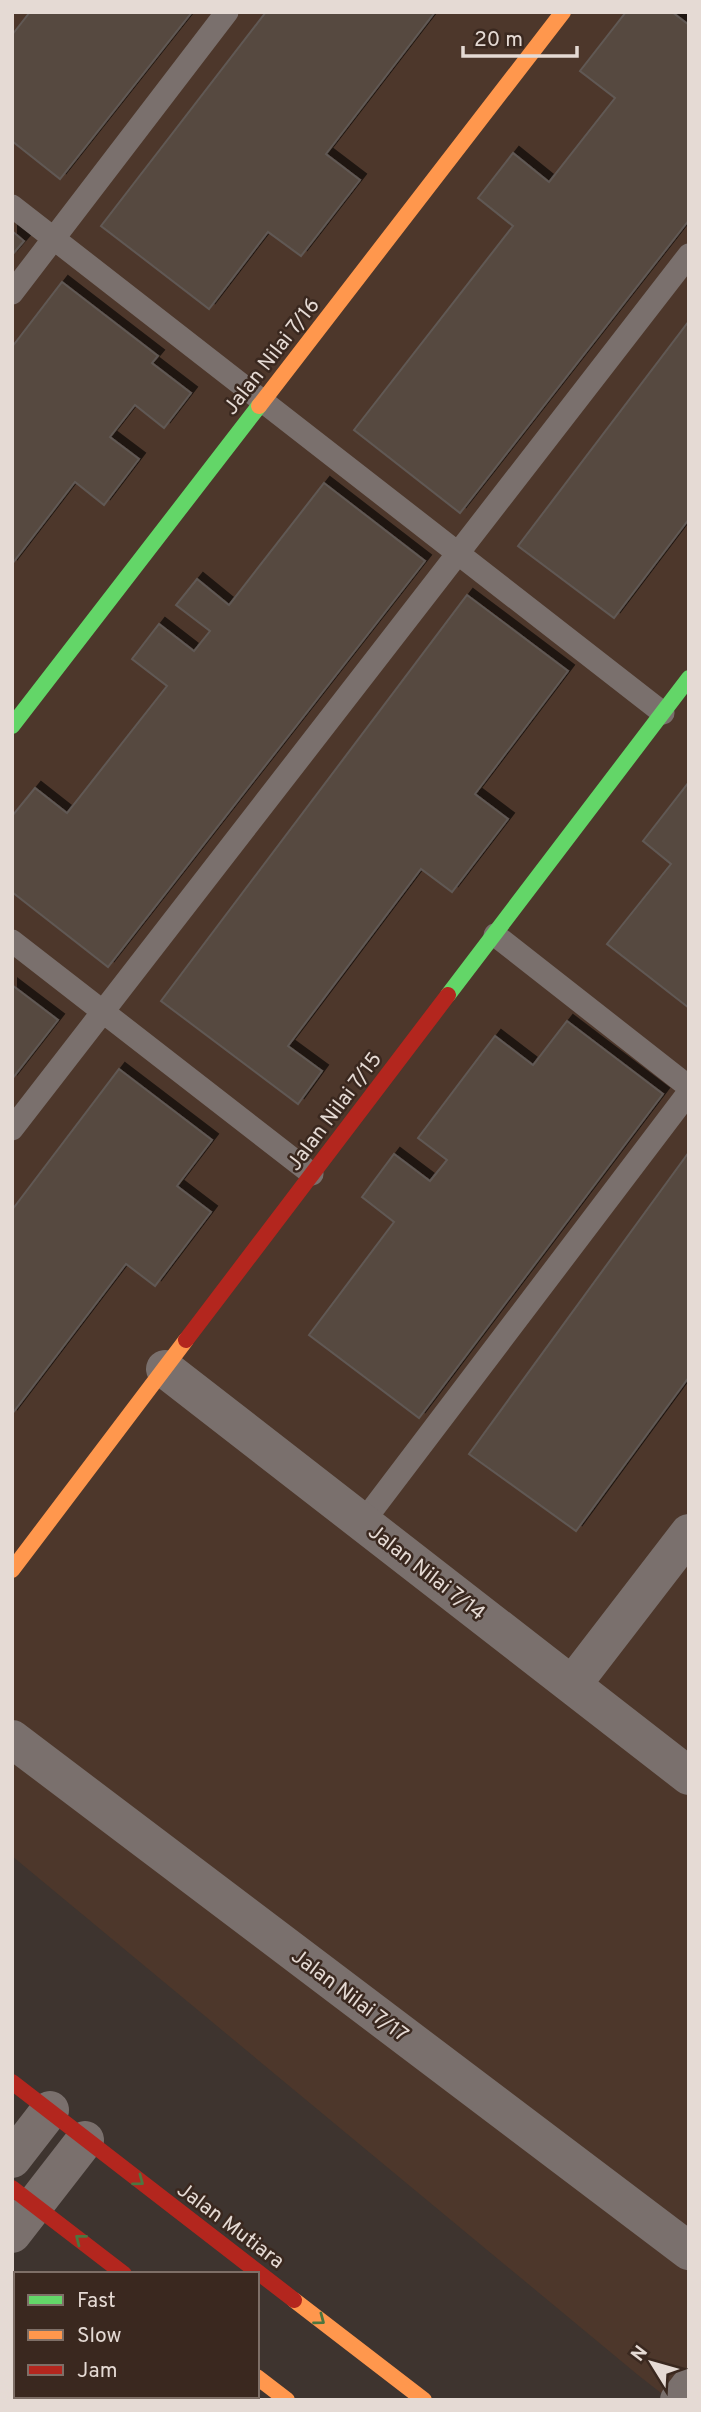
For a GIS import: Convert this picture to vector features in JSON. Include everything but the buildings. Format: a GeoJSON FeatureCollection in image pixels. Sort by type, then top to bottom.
{"type":"FeatureCollection","features":[{"type":"Feature","properties":{"kind":"street","name":"Jalan Nilai 7/16"},"geometry":{"type":"LineString","coordinates":[[12,726],[563,12]]}},
{"type":"Feature","properties":{"kind":"street","name":"Jalan Nilai 7/15"},"geometry":{"type":"LineString","coordinates":[[12,1570],[689,678]]}},
{"type":"Feature","properties":{"kind":"street","name":"Jalan Nilai 7/14"},"geometry":{"type":"LineString","coordinates":[[165,1369],[689,1776]]}},
{"type":"Feature","properties":{"kind":"street"},"geometry":{"type":"LineString","coordinates":[[572,1685],[689,1533]]}},
{"type":"Feature","properties":{"kind":"street","name":"Jalan Nilai 7/17"},"geometry":{"type":"LineString","coordinates":[[12,1739],[689,2251]]}},
{"type":"Feature","properties":{"kind":"street","name":"Jalan Mutiara"},"geometry":{"type":"LineString","coordinates":[[12,2081],[257,2272]]}},
{"type":"Feature","properties":{"kind":"street"},"geometry":{"type":"LineString","coordinates":[[12,2159],[50,2110]]}},
{"type":"Feature","properties":{"kind":"street"},"geometry":{"type":"LineString","coordinates":[[85,2140],[20,2209],[121,2272]]}},
{"type":"Feature","properties":{"kind":"street","name":"Jalan Mutiara"},"geometry":{"type":"LineString","coordinates":[[259,2273],[424,2400]]}},
{"type":"Feature","properties":{"kind":"street"},"geometry":{"type":"LineString","coordinates":[[259,2379],[287,2400]]}},
{"type":"Feature","properties":{"kind":"street"},"geometry":{"type":"LineString","coordinates":[[679,2400],[689,2387]]}},
{"type":"Feature","properties":{"kind":"lane"},"geometry":{"type":"LineString","coordinates":[[12,293],[227,12]]}},
{"type":"Feature","properties":{"kind":"lane"},"geometry":{"type":"LineString","coordinates":[[12,206],[663,713]]}},
{"type":"Feature","properties":{"kind":"lane"},"geometry":{"type":"LineString","coordinates":[[12,1129],[689,255]]}},
{"type":"Feature","properties":{"kind":"lane"},"geometry":{"type":"LineString","coordinates":[[363,1522],[689,1090],[495,935]]}},
{"type":"Feature","properties":{"kind":"lane"},"geometry":{"type":"LineString","coordinates":[[12,941],[312,1174]]}},
{"type":"Feature","properties":{"kind":"shaded area"},"geometry":{"type":"Polygon","coordinates":[[[12,12],[689,12],[689,2400],[670,2400],[638,2375],[12,1856],[12,12]]]}},
{"type":"Feature","properties":{"kind":"shaded area"},"geometry":{"type":"Polygon","coordinates":[[[12,2294],[14,2398],[152,2400],[12,2400],[12,2294]]]}},
{"type":"Feature","properties":{"kind":"traffic: fast"},"geometry":{"type":"LineString","coordinates":[[12,726],[259,406]]}},
{"type":"Feature","properties":{"kind":"traffic: fast"},"geometry":{"type":"LineString","coordinates":[[448,995],[689,678]]}},
{"type":"Feature","properties":{"kind":"traffic: slow"},"geometry":{"type":"LineString","coordinates":[[259,406],[563,12]]}},
{"type":"Feature","properties":{"kind":"traffic: slow"},"geometry":{"type":"LineString","coordinates":[[12,1570],[186,1340]]}},
{"type":"Feature","properties":{"kind":"traffic: slow"},"geometry":{"type":"LineString","coordinates":[[294,2300],[424,2400]]}},
{"type":"Feature","properties":{"kind":"traffic: slow"},"geometry":{"type":"LineString","coordinates":[[259,2379],[287,2400]]}},
{"type":"Feature","properties":{"kind":"traffic: jam"},"geometry":{"type":"LineString","coordinates":[[186,1340],[448,995]]}},
{"type":"Feature","properties":{"kind":"traffic: jam"},"geometry":{"type":"LineString","coordinates":[[12,2082],[258,2272]]}},
{"type":"Feature","properties":{"kind":"traffic: jam"},"geometry":{"type":"LineString","coordinates":[[12,2188],[121,2272]]}},
{"type":"Feature","properties":{"kind":"traffic: jam"},"geometry":{"type":"LineString","coordinates":[[259,2273],[294,2300]]}}]}
